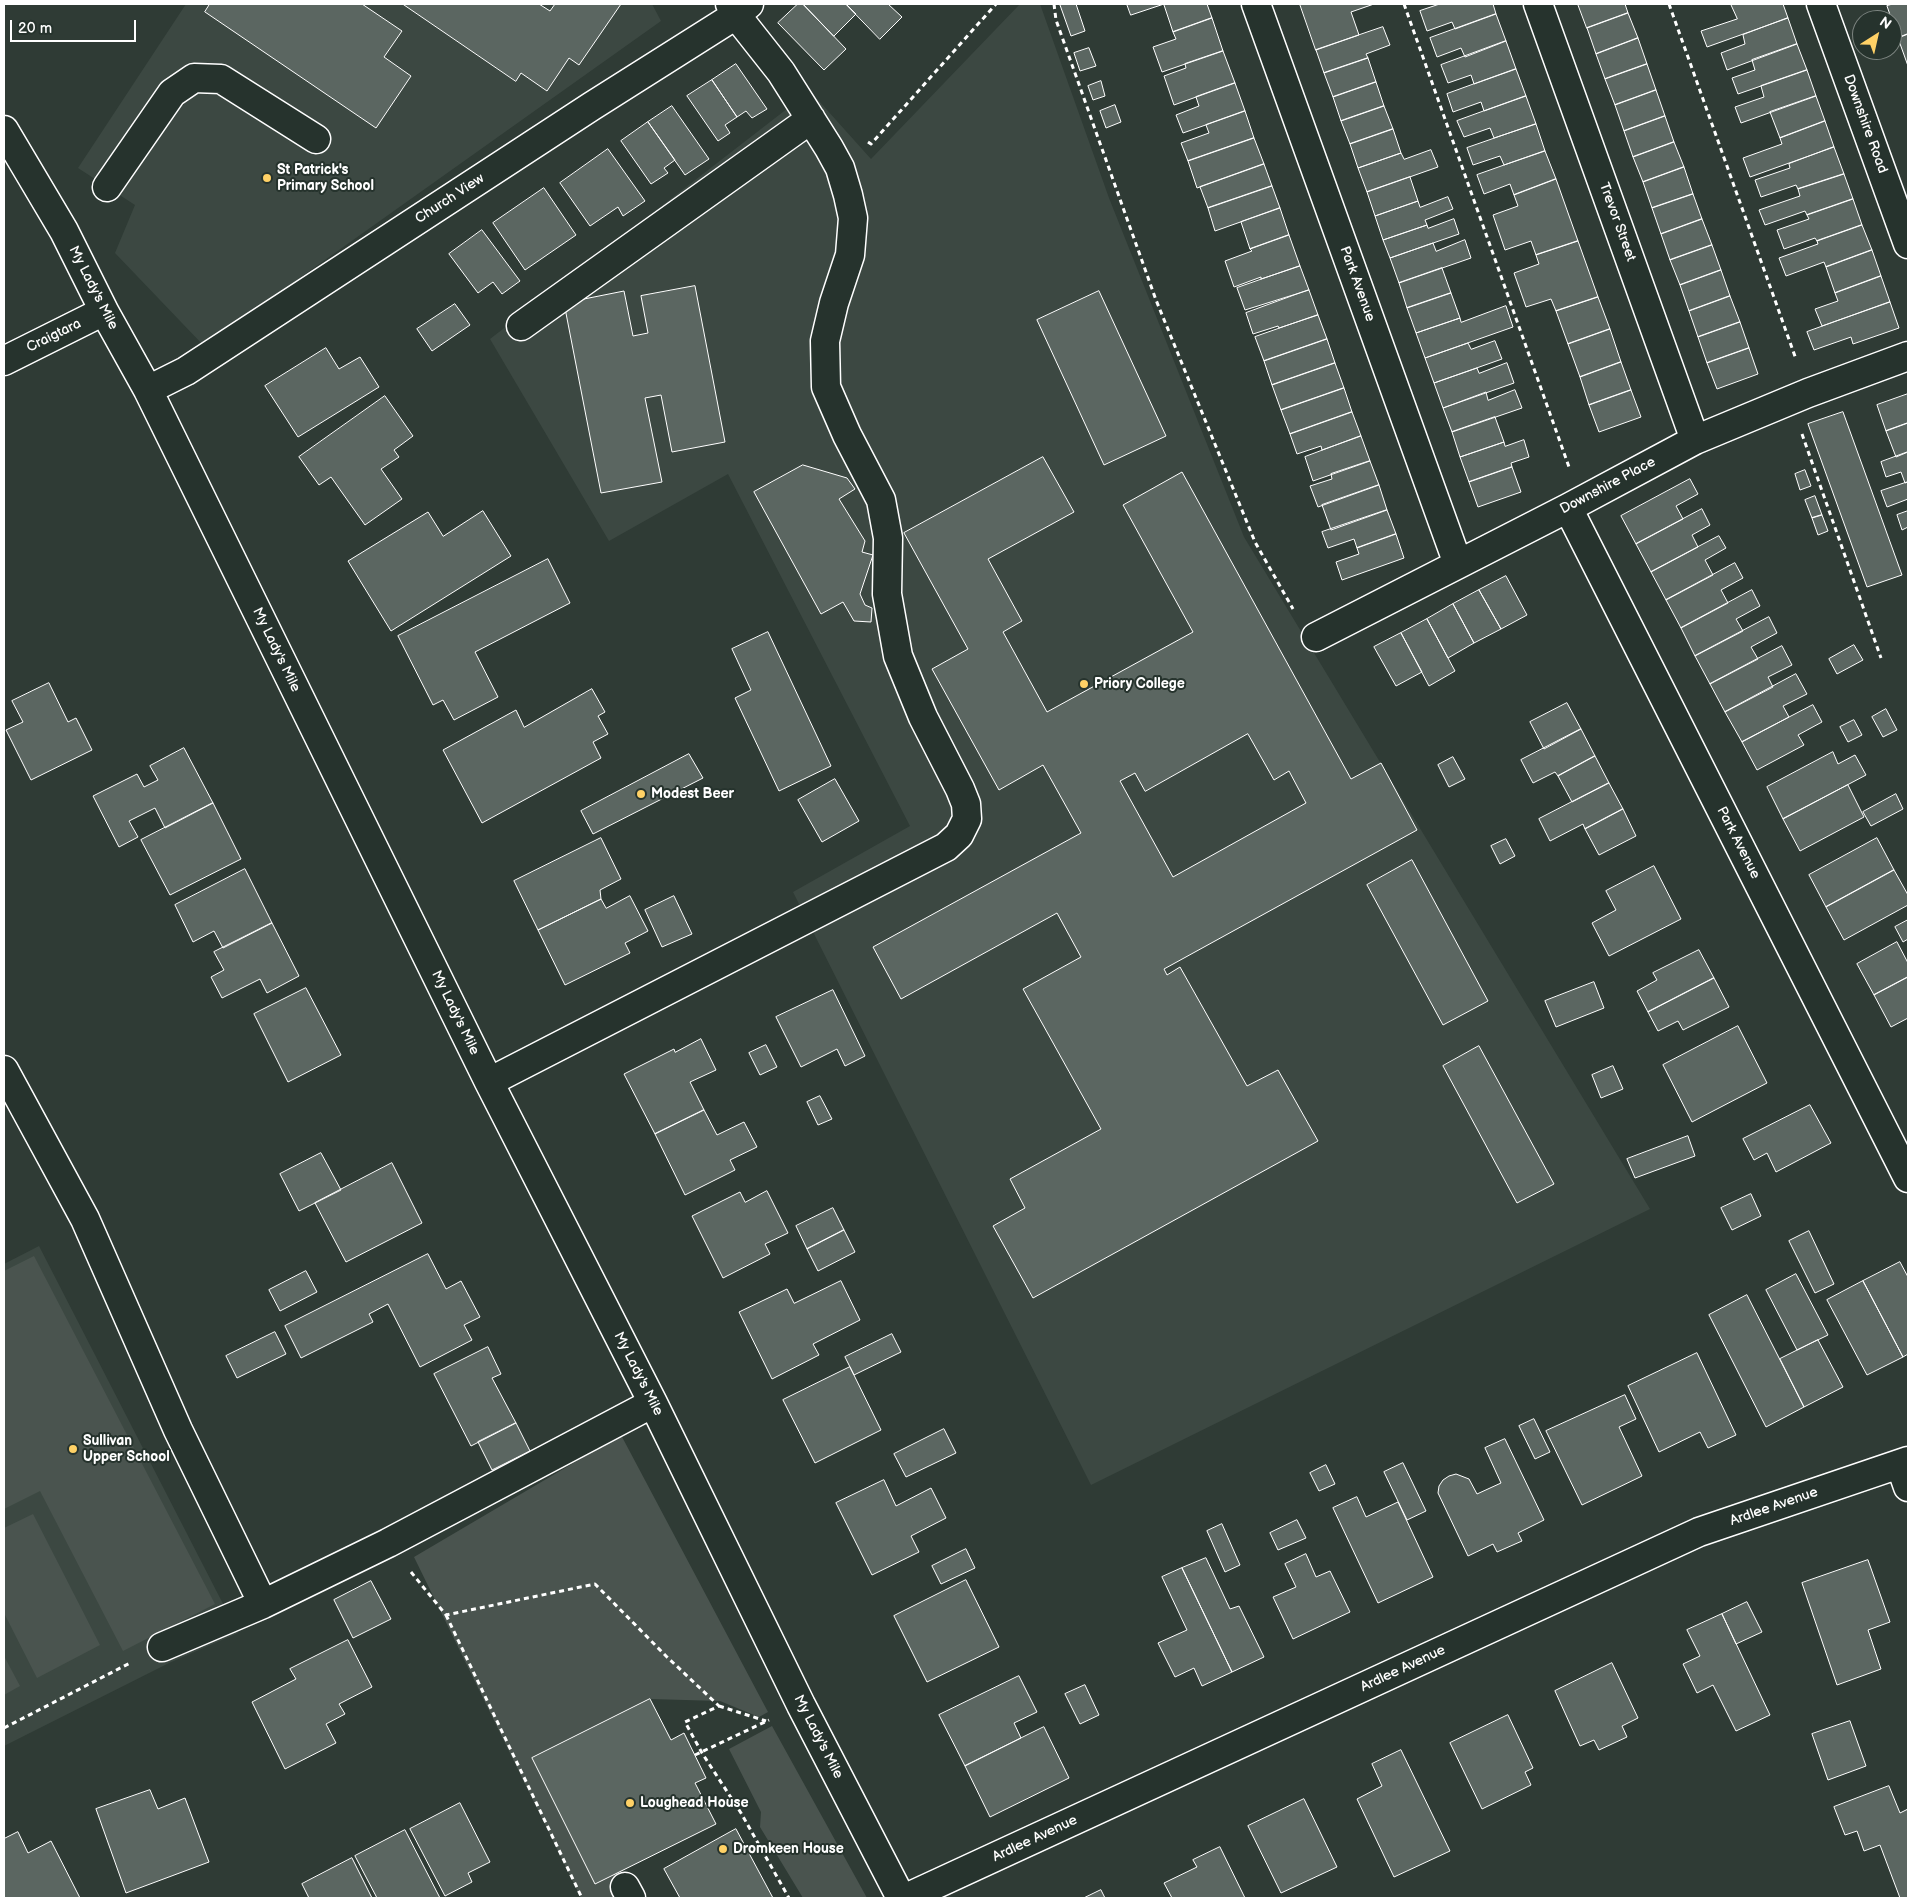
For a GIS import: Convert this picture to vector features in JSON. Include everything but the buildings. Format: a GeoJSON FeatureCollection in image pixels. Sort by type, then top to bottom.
{"type":"FeatureCollection","features":[{"type":"Feature","properties":{"kind":"street","name":"Park Avenue"},"geometry":{"type":"LineString","coordinates":[[1256,4],[1458,564]]}},
{"type":"Feature","properties":{"kind":"street","name":"Trevor Street"},"geometry":{"type":"LineString","coordinates":[[1538,4],[1695,440]]}},
{"type":"Feature","properties":{"kind":"street","name":"Downshire Road"},"geometry":{"type":"LineString","coordinates":[[1822,4],[1908,244]]}},
{"type":"Feature","properties":{"kind":"street"},"geometry":{"type":"LineString","coordinates":[[489,1082],[946,847],[960,835],[967,818],[966,804],[960,789],[923,717],[898,656],[887,594],[888,538],[881,500],[847,434],[826,386],[825,341],[834,302],[850,255],[853,218],[848,194],[840,168],[811,119],[738,7]]}},
{"type":"Feature","properties":{"kind":"street","name":"Church View"},"geometry":{"type":"LineString","coordinates":[[148,390],[186,371],[592,106],[738,7]]}},
{"type":"Feature","properties":{"kind":"street"},"geometry":{"type":"LineString","coordinates":[[107,187],[172,93],[194,78],[221,79],[316,139]]}},
{"type":"Feature","properties":{"kind":"street"},"geometry":{"type":"LineString","coordinates":[[521,326],[811,119]]}},
{"type":"Feature","properties":{"kind":"street","name":"My Lady's Mile"},"geometry":{"type":"LineString","coordinates":[[4,130],[64,231],[104,311],[148,390],[489,1082],[653,1403],[802,1705],[901,1898]]}},
{"type":"Feature","properties":{"kind":"street","name":"Craigtara"},"geometry":{"type":"LineString","coordinates":[[4,361],[104,311]]}},
{"type":"Feature","properties":{"kind":"street","name":"Downshire Place"},"geometry":{"type":"LineString","coordinates":[[1316,638],[1695,440],[1799,397],[1908,356]]}},
{"type":"Feature","properties":{"kind":"street","name":"Park Avenue"},"geometry":{"type":"LineString","coordinates":[[1574,504],[1908,1178]]}},
{"type":"Feature","properties":{"kind":"street"},"geometry":{"type":"LineString","coordinates":[[4,1070],[85,1219],[178,1430],[263,1604]]}},
{"type":"Feature","properties":{"kind":"street"},"geometry":{"type":"LineString","coordinates":[[162,1646],[263,1604],[388,1543],[653,1403]]}},
{"type":"Feature","properties":{"kind":"street","name":"Ardlee Avenue"},"geometry":{"type":"LineString","coordinates":[[906,1898],[1699,1532],[1906,1471]]}},
{"type":"Feature","properties":{"kind":"path"},"geometry":{"type":"LineString","coordinates":[[864,136],[871,144],[996,4]]}},
{"type":"Feature","properties":{"kind":"path"},"geometry":{"type":"LineString","coordinates":[[1054,4],[1056,20],[1156,300],[1251,533],[1296,614],[1316,638]]}},
{"type":"Feature","properties":{"kind":"path"},"geometry":{"type":"LineString","coordinates":[[1404,4],[1574,504]]}},
{"type":"Feature","properties":{"kind":"path"},"geometry":{"type":"LineString","coordinates":[[1669,4],[1799,397],[1882,658]]}},
{"type":"Feature","properties":{"kind":"path"},"geometry":{"type":"LineString","coordinates":[[388,1543],[446,1615],[582,1898]]}},
{"type":"Feature","properties":{"kind":"path"},"geometry":{"type":"LineString","coordinates":[[446,1615],[595,1584],[666,1656],[719,1706],[766,1722]]}},
{"type":"Feature","properties":{"kind":"path"},"geometry":{"type":"LineString","coordinates":[[4,1728],[162,1646]]}},
{"type":"Feature","properties":{"kind":"path"},"geometry":{"type":"LineString","coordinates":[[695,1755],[802,1705]]}},
{"type":"Feature","properties":{"kind":"path"},"geometry":{"type":"LineString","coordinates":[[719,1706],[686,1722],[702,1753],[741,1813],[789,1898]]}},
{"type":"Feature","properties":{"kind":"shaded area","name":"St Patrick's Primary School"},"geometry":{"type":"Polygon","coordinates":[[[186,4],[652,4],[661,21],[204,346],[115,253],[135,205],[78,168],[186,4]]]}},
{"type":"Feature","properties":{"kind":"shaded area","name":"Priory College"},"geometry":{"type":"Polygon","coordinates":[[[1020,4],[1040,4],[1109,198],[1244,537],[1650,1209],[1091,1485],[793,892],[910,826],[728,474],[609,541],[490,339],[810,91],[871,159],[1020,4]]]}},
{"type":"Feature","properties":{"kind":"shaded area","name":"Sullivan Upper School"},"geometry":{"type":"Polygon","coordinates":[[[39,1246],[238,1633],[169,1663],[4,1746],[4,1264],[39,1246]]]}},
{"type":"Feature","properties":{"kind":"shaded area"},"geometry":{"type":"Polygon","coordinates":[[[34,1256],[215,1604],[123,1651],[40,1491],[4,1509],[4,1271],[34,1256]]]}},
{"type":"Feature","properties":{"kind":"shaded area"},"geometry":{"type":"Polygon","coordinates":[[[621,1435],[768,1712],[759,1717],[720,1701],[650,1699],[532,1758],[595,1884],[619,1872],[631,1898],[581,1898],[414,1557],[621,1435]]]}},
{"type":"Feature","properties":{"kind":"shaded area"},"geometry":{"type":"Polygon","coordinates":[[[33,1514],[100,1645],[37,1678],[4,1613],[4,1528],[33,1514]]]}},
{"type":"Feature","properties":{"kind":"shaded area"},"geometry":{"type":"Polygon","coordinates":[[[4,1656],[20,1686],[4,1695],[4,1656]]]}},
{"type":"Feature","properties":{"kind":"shaded area"},"geometry":{"type":"Polygon","coordinates":[[[772,1726],[867,1898],[803,1898],[760,1827],[761,1812],[729,1749],[772,1726]]]}},
{"type":"Feature","properties":{"kind":"place","name":"St Patrick's Primary School"},"geometry":{"type":"Point","coordinates":[267,178]}},
{"type":"Feature","properties":{"kind":"place","name":"Priory College"},"geometry":{"type":"Point","coordinates":[1084,684]}},
{"type":"Feature","properties":{"kind":"place","name":"Modest Beer"},"geometry":{"type":"Point","coordinates":[641,794]}},
{"type":"Feature","properties":{"kind":"place","name":"Sullivan Upper School"},"geometry":{"type":"Point","coordinates":[73,1449]}},
{"type":"Feature","properties":{"kind":"place","name":"Loughead House"},"geometry":{"type":"Point","coordinates":[630,1803]}},
{"type":"Feature","properties":{"kind":"place","name":"Dromkeen House"},"geometry":{"type":"Point","coordinates":[723,1849]}}]}
